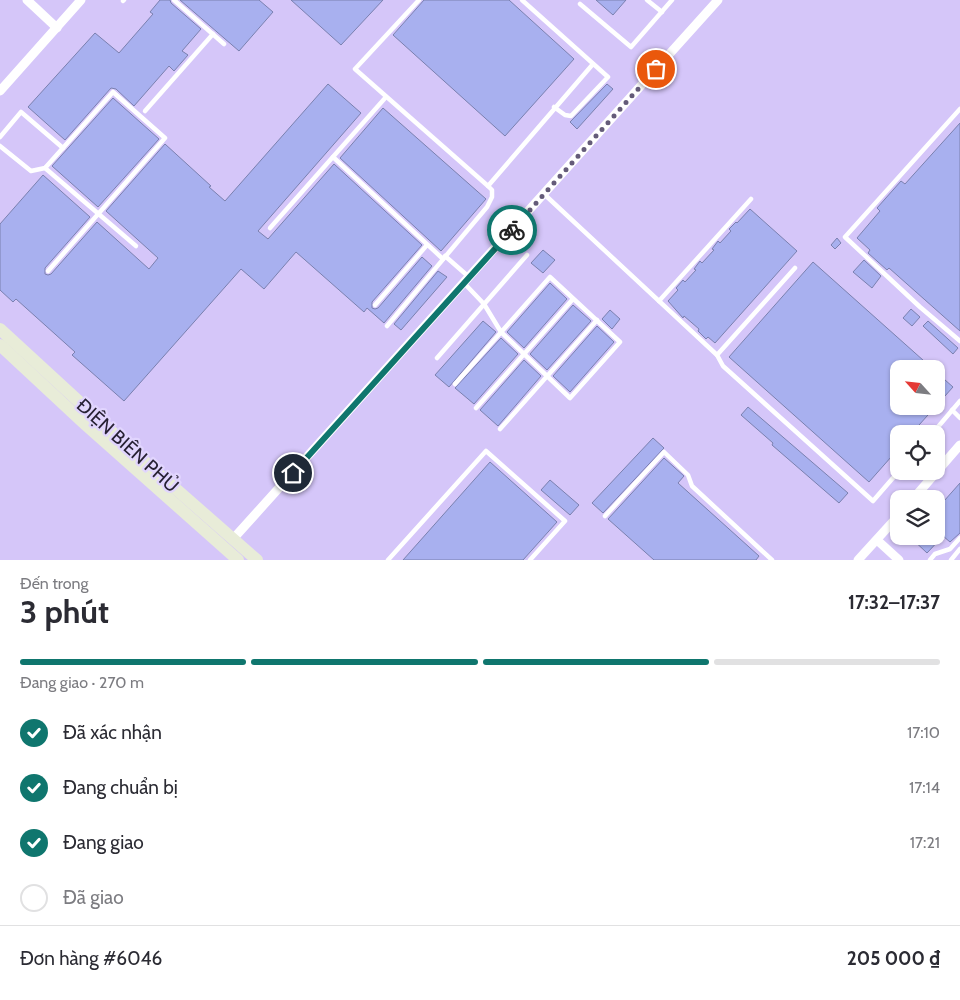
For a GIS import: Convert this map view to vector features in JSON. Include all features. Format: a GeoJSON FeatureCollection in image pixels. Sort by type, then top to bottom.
{"type":"FeatureCollection","features":[{"type":"Feature","properties":{"kind":"main road","name":"ĐIỆN BIÊN PHỦ"},"geometry":{"type":"LineString","coordinates":[[0,329],[136,454],[257,560]]}},
{"type":"Feature","properties":{"kind":"main road","name":"ĐIỆN BIÊN PHỦ"},"geometry":{"type":"LineString","coordinates":[[0,345],[238,560]]}},
{"type":"Feature","properties":{"kind":"street"},"geometry":{"type":"LineString","coordinates":[[27,0],[57,28]]}},
{"type":"Feature","properties":{"kind":"street"},"geometry":{"type":"LineString","coordinates":[[0,91],[81,0]]}},
{"type":"Feature","properties":{"kind":"street"},"geometry":{"type":"LineString","coordinates":[[233,539],[718,0]]}},
{"type":"Feature","properties":{"kind":"street"},"geometry":{"type":"LineString","coordinates":[[921,490],[960,445]]}},
{"type":"Feature","properties":{"kind":"street"},"geometry":{"type":"LineString","coordinates":[[858,560],[890,525]]}},
{"type":"Feature","properties":{"kind":"street"},"geometry":{"type":"LineString","coordinates":[[877,540],[899,560]]}},
{"type":"Feature","properties":{"kind":"lane"},"geometry":{"type":"LineString","coordinates":[[174,0],[224,44]]}},
{"type":"Feature","properties":{"kind":"lane"},"geometry":{"type":"LineString","coordinates":[[387,326],[487,207],[492,197],[492,190],[488,186],[355,69],[419,0]]}},
{"type":"Feature","properties":{"kind":"lane"},"geometry":{"type":"LineString","coordinates":[[522,0],[608,77],[572,116],[566,115],[554,107]]}},
{"type":"Feature","properties":{"kind":"lane"},"geometry":{"type":"LineString","coordinates":[[647,0],[662,12]]}},
{"type":"Feature","properties":{"kind":"lane"},"geometry":{"type":"LineString","coordinates":[[580,4],[631,47],[672,0]]}},
{"type":"Feature","properties":{"kind":"lane"},"geometry":{"type":"LineString","coordinates":[[145,111],[212,34]]}},
{"type":"Feature","properties":{"kind":"lane"},"geometry":{"type":"LineString","coordinates":[[488,186],[554,107],[593,64]]}},
{"type":"Feature","properties":{"kind":"lane"},"geometry":{"type":"LineString","coordinates":[[0,146],[31,172],[45,168],[113,92],[165,138],[48,271]]}},
{"type":"Feature","properties":{"kind":"lane"},"geometry":{"type":"LineString","coordinates":[[270,228],[386,97]]}},
{"type":"Feature","properties":{"kind":"lane"},"geometry":{"type":"LineString","coordinates":[[960,109],[845,237],[960,342]]}},
{"type":"Feature","properties":{"kind":"lane"},"geometry":{"type":"LineString","coordinates":[[0,137],[21,112],[63,148]]}},
{"type":"Feature","properties":{"kind":"lane"},"geometry":{"type":"LineString","coordinates":[[333,157],[467,280],[501,332],[570,398],[620,342],[550,277],[501,332],[455,384]]}},
{"type":"Feature","properties":{"kind":"lane"},"geometry":{"type":"LineString","coordinates":[[45,168],[136,246]]}},
{"type":"Feature","properties":{"kind":"lane"},"geometry":{"type":"LineString","coordinates":[[544,194],[717,355],[723,366],[873,501],[891,480]]}},
{"type":"Feature","properties":{"kind":"lane"},"geometry":{"type":"LineString","coordinates":[[659,301],[751,199]]}},
{"type":"Feature","properties":{"kind":"lane"},"geometry":{"type":"LineString","coordinates":[[374,305],[427,245]]}},
{"type":"Feature","properties":{"kind":"lane"},"geometry":{"type":"LineString","coordinates":[[437,358],[527,255]]}},
{"type":"Feature","properties":{"kind":"lane"},"geometry":{"type":"LineString","coordinates":[[717,355],[796,268]]}},
{"type":"Feature","properties":{"kind":"lane"},"geometry":{"type":"LineString","coordinates":[[476,408],[573,299]]}},
{"type":"Feature","properties":{"kind":"lane"},"geometry":{"type":"LineString","coordinates":[[500,429],[597,320]]}},
{"type":"Feature","properties":{"kind":"lane"},"geometry":{"type":"LineString","coordinates":[[940,425],[960,401]]}},
{"type":"Feature","properties":{"kind":"lane"},"geometry":{"type":"LineString","coordinates":[[952,410],[960,418]]}},
{"type":"Feature","properties":{"kind":"lane"},"geometry":{"type":"LineString","coordinates":[[388,560],[486,451],[565,521],[530,560]]}},
{"type":"Feature","properties":{"kind":"lane"},"geometry":{"type":"LineString","coordinates":[[605,516],[664,452],[688,475],[692,486],[772,560]]}},
{"type":"Feature","properties":{"kind":"lane"},"geometry":{"type":"LineString","coordinates":[[930,560],[935,554],[950,549],[960,538]]}},
{"type":"Feature","properties":{"kind":"lane"},"geometry":{"type":"LineString","coordinates":[[951,560],[960,549]]}},
{"type":"Feature","properties":{"kind":"lane"},"geometry":{"type":"LineString","coordinates":[[763,560],[767,556]]}},
{"type":"Feature","properties":{"kind":"building"},"geometry":{"type":"Polygon","coordinates":[[[160,0],[170,0],[171,3],[201,29],[182,51],[188,55],[174,71],[169,66],[134,106],[116,89],[111,88],[65,140],[28,107],[95,33],[119,53],[153,14],[150,12],[160,0]]]}},
{"type":"Feature","properties":{"kind":"building"},"geometry":{"type":"Polygon","coordinates":[[[180,0],[259,0],[273,12],[239,51],[180,0]]]}},
{"type":"Feature","properties":{"kind":"building"},"geometry":{"type":"Polygon","coordinates":[[[291,0],[383,0],[341,45],[291,0]]]}},
{"type":"Feature","properties":{"kind":"building"},"geometry":{"type":"Polygon","coordinates":[[[424,0],[509,0],[574,59],[505,136],[393,35],[424,0]]]}},
{"type":"Feature","properties":{"kind":"building"},"geometry":{"type":"Polygon","coordinates":[[[596,0],[626,0],[613,15],[596,0]]]}},
{"type":"Feature","properties":{"kind":"building"},"geometry":{"type":"Polygon","coordinates":[[[328,84],[361,113],[258,231],[268,239],[334,164],[422,245],[372,302],[372,308],[378,308],[422,257],[432,266],[384,323],[367,308],[364,312],[296,252],[264,289],[241,269],[124,401],[72,355],[75,352],[16,299],[13,302],[0,290],[0,224],[43,175],[90,217],[45,268],[45,274],[51,274],[97,222],[149,269],[158,258],[106,211],[165,144],[225,201],[328,84]]]}},
{"type":"Feature","properties":{"kind":"building"},"geometry":{"type":"Polygon","coordinates":[[[607,84],[613,89],[577,129],[570,122],[607,84]]]}},
{"type":"Feature","properties":{"kind":"building"},"geometry":{"type":"Polygon","coordinates":[[[113,98],[159,139],[98,207],[52,166],[113,98]]]}},
{"type":"Feature","properties":{"kind":"building"},"geometry":{"type":"Polygon","coordinates":[[[383,108],[486,199],[441,251],[340,158],[383,108]]]}},
{"type":"Feature","properties":{"kind":"building"},"geometry":{"type":"Polygon","coordinates":[[[960,123],[960,331],[889,268],[887,270],[868,253],[870,250],[857,238],[880,211],[877,208],[901,181],[905,184],[960,123]]]}},
{"type":"Feature","properties":{"kind":"building"},"geometry":{"type":"Polygon","coordinates":[[[750,209],[797,251],[715,343],[708,337],[706,339],[698,331],[699,329],[684,316],[683,318],[668,301],[678,290],[676,288],[683,280],[685,282],[696,270],[694,269],[700,261],[702,263],[714,250],[712,249],[718,241],[720,243],[731,231],[729,229],[750,209]]]}},
{"type":"Feature","properties":{"kind":"building"},"geometry":{"type":"Polygon","coordinates":[[[837,238],[841,243],[835,249],[831,245],[837,238]]]}},
{"type":"Feature","properties":{"kind":"building"},"geometry":{"type":"Polygon","coordinates":[[[543,250],[555,260],[543,273],[531,263],[543,250]]]}},
{"type":"Feature","properties":{"kind":"building"},"geometry":{"type":"Polygon","coordinates":[[[864,260],[881,276],[872,288],[853,272],[864,260]]]}},
{"type":"Feature","properties":{"kind":"building"},"geometry":{"type":"Polygon","coordinates":[[[813,262],[923,360],[890,360],[890,415],[928,415],[919,425],[890,425],[890,458],[869,482],[729,357],[813,262]]]}},
{"type":"Feature","properties":{"kind":"building"},"geometry":{"type":"Polygon","coordinates":[[[438,271],[447,277],[401,330],[394,324],[438,271]]]}},
{"type":"Feature","properties":{"kind":"building"},"geometry":{"type":"Polygon","coordinates":[[[550,283],[567,299],[524,348],[507,332],[550,283]]]}},
{"type":"Feature","properties":{"kind":"building"},"geometry":{"type":"Polygon","coordinates":[[[573,305],[591,321],[547,370],[530,354],[573,305]]]}},
{"type":"Feature","properties":{"kind":"building"},"geometry":{"type":"Polygon","coordinates":[[[911,309],[920,317],[912,326],[903,318],[911,309]]]}},
{"type":"Feature","properties":{"kind":"building"},"geometry":{"type":"Polygon","coordinates":[[[610,310],[620,319],[612,329],[602,319],[610,310]]]}},
{"type":"Feature","properties":{"kind":"building"},"geometry":{"type":"Polygon","coordinates":[[[483,321],[496,332],[449,387],[435,375],[483,321]]]}},
{"type":"Feature","properties":{"kind":"building"},"geometry":{"type":"Polygon","coordinates":[[[928,321],[958,348],[953,354],[923,326],[928,321]]]}},
{"type":"Feature","properties":{"kind":"building"},"geometry":{"type":"Polygon","coordinates":[[[597,326],[614,342],[570,392],[553,376],[597,326]]]}},
{"type":"Feature","properties":{"kind":"building"},"geometry":{"type":"Polygon","coordinates":[[[501,338],[518,354],[474,404],[455,388],[501,338]]]}},
{"type":"Feature","properties":{"kind":"building"},"geometry":{"type":"Polygon","coordinates":[[[524,360],[541,376],[498,426],[480,410],[524,360]]]}},
{"type":"Feature","properties":{"kind":"building"},"geometry":{"type":"Polygon","coordinates":[[[945,380],[953,387],[945,396],[945,380]]]}},
{"type":"Feature","properties":{"kind":"building"},"geometry":{"type":"Polygon","coordinates":[[[748,407],[848,493],[839,503],[772,445],[773,443],[741,415],[748,407]]]}},
{"type":"Feature","properties":{"kind":"building"},"geometry":{"type":"Polygon","coordinates":[[[653,438],[664,448],[603,513],[592,503],[653,438]]]}},
{"type":"Feature","properties":{"kind":"building"},"geometry":{"type":"Polygon","coordinates":[[[664,458],[684,476],[678,483],[759,556],[756,560],[654,560],[608,519],[664,458]]]}},
{"type":"Feature","properties":{"kind":"building"},"geometry":{"type":"Polygon","coordinates":[[[490,462],[557,522],[523,560],[403,560],[490,462]]]}},
{"type":"Feature","properties":{"kind":"building"},"geometry":{"type":"Polygon","coordinates":[[[550,480],[579,505],[570,515],[541,490],[550,480]]]}},
{"type":"Feature","properties":{"kind":"building"},"geometry":{"type":"Polygon","coordinates":[[[960,483],[960,533],[950,542],[945,538],[945,500],[960,483]]]}},
{"type":"Feature","properties":{"kind":"building"},"geometry":{"type":"Polygon","coordinates":[[[919,545],[935,545],[927,553],[919,545]]]}},
{"type":"Feature","properties":{"kind":"way so far"},"geometry":{"type":"LineString","coordinates":[[512,230],[656,69]]}},
{"type":"Feature","properties":{"kind":"route"},"geometry":{"type":"LineString","coordinates":[[293,473],[512,230]]}}]}
